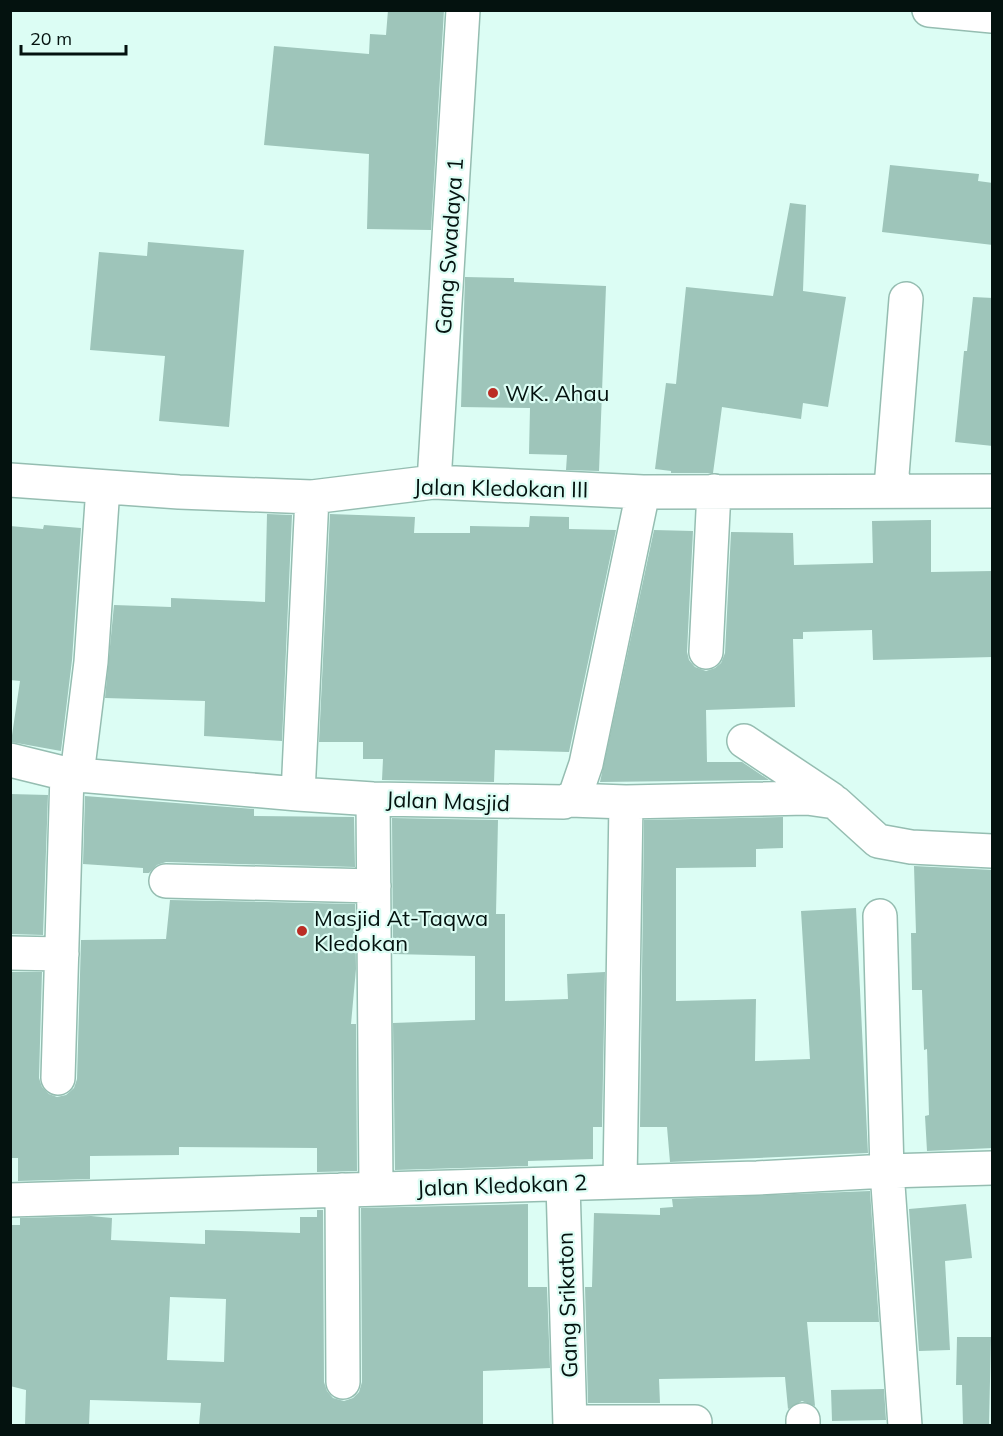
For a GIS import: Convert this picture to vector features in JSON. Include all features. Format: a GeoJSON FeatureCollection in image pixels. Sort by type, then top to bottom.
{"type":"FeatureCollection","features":[{"type":"Feature","properties":{"kind":"street","name":"Gang Swadaya 1"},"geometry":{"type":"LineString","coordinates":[[435,482],[463,10]]}},
{"type":"Feature","properties":{"kind":"street"},"geometry":{"type":"LineString","coordinates":[[928,10],[993,16]]}},
{"type":"Feature","properties":{"kind":"street"},"geometry":{"type":"LineString","coordinates":[[896,489],[892,475],[906,299]]}},
{"type":"Feature","properties":{"kind":"street","name":"Jalan Kledokan III"},"geometry":{"type":"LineString","coordinates":[[10,480],[312,497],[435,482],[644,492],[896,489],[993,491]]}},
{"type":"Feature","properties":{"kind":"street"},"geometry":{"type":"LineString","coordinates":[[58,1078],[72,775],[91,662],[103,487]]}},
{"type":"Feature","properties":{"kind":"street"},"geometry":{"type":"LineString","coordinates":[[706,652],[714,491]]}},
{"type":"Feature","properties":{"kind":"street"},"geometry":{"type":"LineString","coordinates":[[570,800],[575,796],[586,764],[644,492]]}},
{"type":"Feature","properties":{"kind":"street"},"geometry":{"type":"LineString","coordinates":[[298,794],[312,497]]}},
{"type":"Feature","properties":{"kind":"street"},"geometry":{"type":"LineString","coordinates":[[744,741],[834,802],[878,841],[911,847],[993,851]]}},
{"type":"Feature","properties":{"kind":"street","name":"Jalan Masjid"},"geometry":{"type":"LineString","coordinates":[[10,760],[72,775],[373,799],[556,804],[570,800],[626,802],[777,798],[834,802]]}},
{"type":"Feature","properties":{"kind":"street"},"geometry":{"type":"LineString","coordinates":[[373,799],[376,1189]]}},
{"type":"Feature","properties":{"kind":"street"},"geometry":{"type":"LineString","coordinates":[[620,1182],[626,802]]}},
{"type":"Feature","properties":{"kind":"street"},"geometry":{"type":"LineString","coordinates":[[166,881],[374,886]]}},
{"type":"Feature","properties":{"kind":"street"},"geometry":{"type":"LineString","coordinates":[[880,916],[887,1171],[905,1425]]}},
{"type":"Feature","properties":{"kind":"street"},"geometry":{"type":"LineString","coordinates":[[10,953],[62,954]]}},
{"type":"Feature","properties":{"kind":"street","name":"Jalan Kledokan 2"},"geometry":{"type":"LineString","coordinates":[[10,1200],[563,1184],[993,1168]]}},
{"type":"Feature","properties":{"kind":"street","name":"Gang Srikaton"},"geometry":{"type":"LineString","coordinates":[[563,1184],[570,1424]]}},
{"type":"Feature","properties":{"kind":"street"},"geometry":{"type":"LineString","coordinates":[[342,1190],[343,1382]]}},
{"type":"Feature","properties":{"kind":"street"},"geometry":{"type":"LineString","coordinates":[[570,1424],[695,1422]]}},
{"type":"Feature","properties":{"kind":"building"},"geometry":{"type":"Polygon","coordinates":[[[388,10],[444,10],[431,230],[367,229],[369,154],[264,145],[274,46],[369,54],[370,34],[386,35],[388,10]]]}},
{"type":"Feature","properties":{"kind":"building"},"geometry":{"type":"Polygon","coordinates":[[[890,165],[979,174],[978,181],[993,183],[993,245],[882,232],[890,165]]]}},
{"type":"Feature","properties":{"kind":"building"},"geometry":{"type":"Polygon","coordinates":[[[790,203],[806,205],[803,291],[846,297],[828,407],[803,403],[801,419],[722,407],[713,473],[671,473],[671,471],[655,469],[666,383],[676,384],[686,287],[773,296],[790,203]]]}},
{"type":"Feature","properties":{"kind":"building"},"geometry":{"type":"Polygon","coordinates":[[[148,242],[244,250],[229,427],[159,421],[165,356],[90,350],[99,252],[147,256],[148,242]]]}},
{"type":"Feature","properties":{"kind":"building"},"geometry":{"type":"Polygon","coordinates":[[[465,277],[514,278],[514,282],[606,286],[599,471],[566,470],[567,455],[529,454],[530,408],[461,407],[465,277]]]}},
{"type":"Feature","properties":{"kind":"building"},"geometry":{"type":"Polygon","coordinates":[[[973,297],[993,298],[993,446],[955,442],[964,351],[967,351],[973,297]]]}},
{"type":"Feature","properties":{"kind":"building"},"geometry":{"type":"Polygon","coordinates":[[[267,514],[292,515],[282,741],[204,736],[205,701],[105,698],[114,605],[171,607],[171,598],[265,602],[267,514]]]}},
{"type":"Feature","properties":{"kind":"building"},"geometry":{"type":"Polygon","coordinates":[[[330,514],[415,517],[414,533],[470,533],[470,526],[529,527],[530,516],[569,517],[569,529],[616,530],[569,752],[495,750],[494,782],[382,780],[383,759],[363,759],[363,742],[319,742],[330,514]]]}},
{"type":"Feature","properties":{"kind":"building"},"geometry":{"type":"Polygon","coordinates":[[[931,520],[931,572],[993,571],[993,657],[873,660],[872,630],[803,632],[803,639],[793,639],[795,707],[706,710],[707,762],[742,762],[769,780],[600,782],[654,530],[693,531],[687,652],[689,660],[695,667],[706,671],[721,663],[725,653],[731,532],[793,533],[794,565],[873,563],[872,521],[931,520]]]}},
{"type":"Feature","properties":{"kind":"building"},"geometry":{"type":"Polygon","coordinates":[[[44,525],[81,528],[72,660],[61,751],[11,742],[20,681],[10,680],[10,526],[43,529],[44,525]]]}},
{"type":"Feature","properties":{"kind":"building"},"geometry":{"type":"Polygon","coordinates":[[[10,794],[48,795],[43,935],[10,934],[10,794]]]}},
{"type":"Feature","properties":{"kind":"building"},"geometry":{"type":"Polygon","coordinates":[[[85,796],[254,809],[254,816],[354,817],[355,867],[166,862],[157,865],[149,873],[143,873],[143,868],[83,864],[85,796]]]}},
{"type":"Feature","properties":{"kind":"building"},"geometry":{"type":"Polygon","coordinates":[[[783,817],[783,848],[756,849],[756,867],[676,868],[676,1001],[756,999],[755,1061],[810,1059],[801,911],[856,908],[868,1153],[670,1162],[667,1127],[640,1127],[644,820],[783,817]]]}},
{"type":"Feature","properties":{"kind":"building"},"geometry":{"type":"Polygon","coordinates":[[[392,818],[498,820],[496,914],[505,914],[505,1001],[568,999],[567,974],[605,972],[602,1127],[593,1127],[593,1159],[528,1161],[528,1166],[395,1170],[393,1023],[475,1020],[475,956],[393,954],[392,818]]]}},
{"type":"Feature","properties":{"kind":"building"},"geometry":{"type":"Polygon","coordinates":[[[914,866],[993,870],[993,1148],[927,1151],[925,1116],[929,1115],[927,1049],[924,1050],[922,990],[912,990],[911,933],[916,933],[914,866]]]}},
{"type":"Feature","properties":{"kind":"building"},"geometry":{"type":"Polygon","coordinates":[[[170,900],[355,904],[356,969],[351,1024],[356,1024],[357,1171],[317,1172],[317,1148],[179,1147],[179,1155],[90,1156],[90,1179],[18,1181],[18,1158],[10,1158],[10,972],[42,972],[39,1078],[42,1087],[49,1094],[57,1097],[66,1095],[74,1088],[77,1079],[81,940],[166,939],[170,900]]]}},
{"type":"Feature","properties":{"kind":"building"},"geometry":{"type":"Polygon","coordinates":[[[870,1191],[879,1322],[807,1322],[815,1406],[802,1401],[788,1409],[785,1377],[659,1379],[660,1403],[588,1403],[585,1287],[592,1287],[594,1213],[660,1215],[660,1208],[673,1207],[672,1199],[870,1191]]]}},
{"type":"Feature","properties":{"kind":"building"},"geometry":{"type":"Polygon","coordinates":[[[528,1204],[528,1287],[547,1287],[550,1368],[483,1371],[483,1425],[199,1425],[201,1403],[90,1400],[89,1425],[25,1425],[26,1390],[10,1386],[10,1225],[20,1225],[20,1218],[91,1216],[112,1218],[111,1240],[205,1244],[205,1230],[300,1233],[300,1217],[317,1217],[317,1210],[323,1210],[324,1382],[333,1398],[344,1401],[353,1398],[359,1392],[362,1382],[361,1208],[528,1204]],[[170,1297],[167,1360],[224,1362],[226,1299],[170,1297]]]}},
{"type":"Feature","properties":{"kind":"building"},"geometry":{"type":"Polygon","coordinates":[[[966,1204],[972,1258],[945,1261],[950,1350],[919,1351],[909,1209],[966,1204]]]}},
{"type":"Feature","properties":{"kind":"building"},"geometry":{"type":"Polygon","coordinates":[[[957,1337],[991,1337],[989,1425],[963,1425],[962,1385],[956,1385],[957,1337]]]}},
{"type":"Feature","properties":{"kind":"building"},"geometry":{"type":"Polygon","coordinates":[[[884,1389],[886,1420],[832,1421],[831,1390],[884,1389]]]}},
{"type":"Feature","properties":{"kind":"place","name":"WK. Ahau"},"geometry":{"type":"Point","coordinates":[493,393]}},
{"type":"Feature","properties":{"kind":"place","name":"Masjid At-Taqwa Kledokan"},"geometry":{"type":"Point","coordinates":[302,931]}}]}
